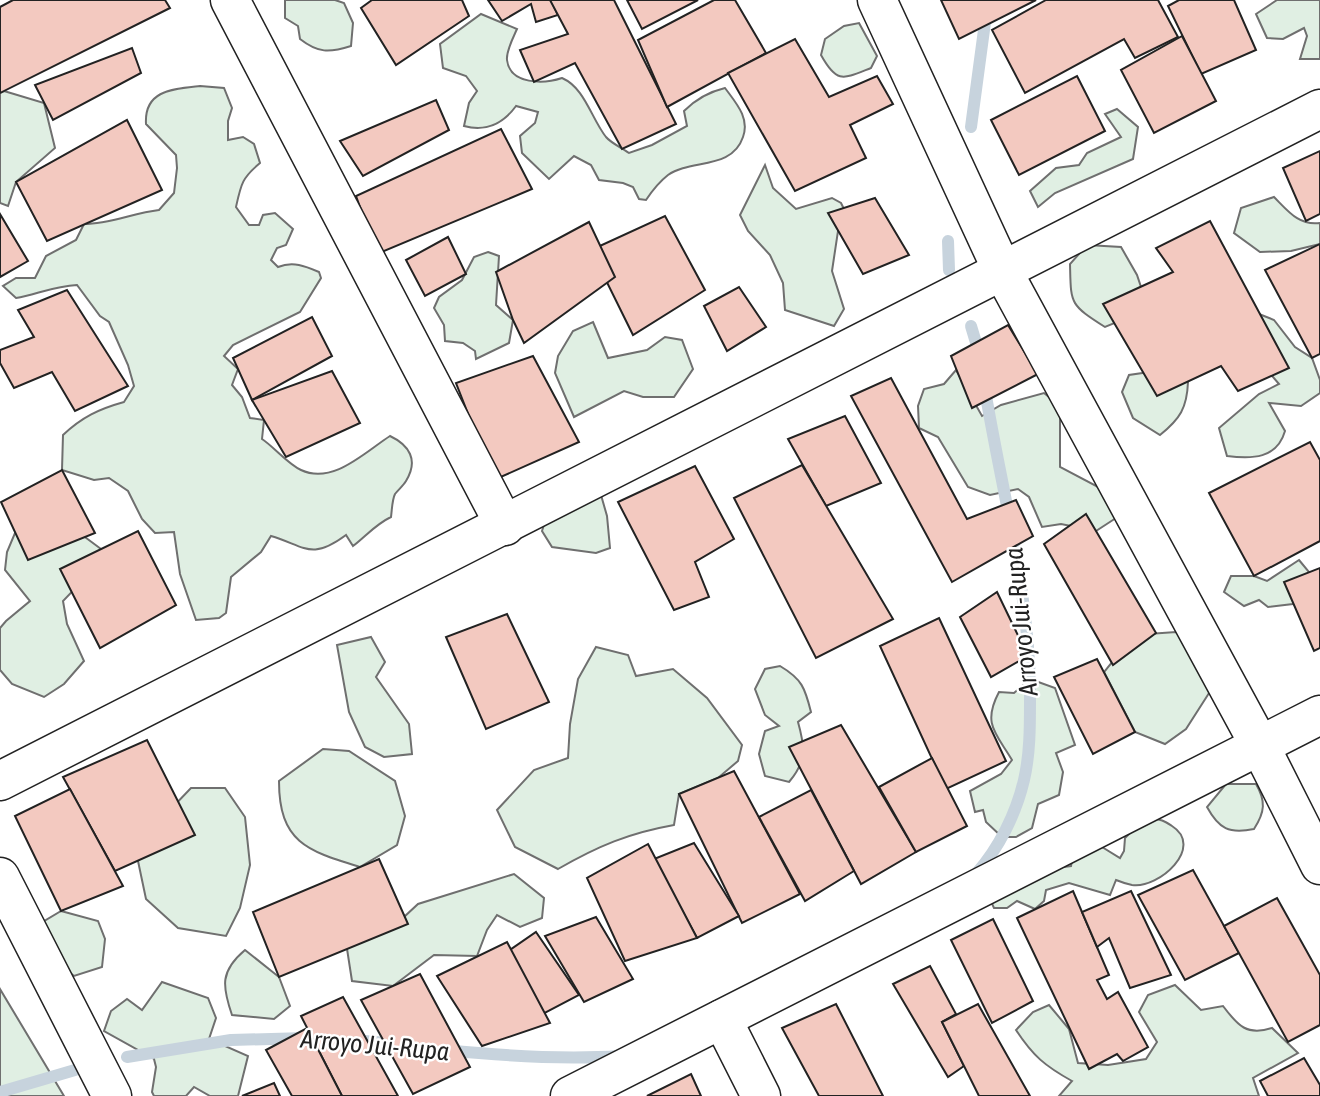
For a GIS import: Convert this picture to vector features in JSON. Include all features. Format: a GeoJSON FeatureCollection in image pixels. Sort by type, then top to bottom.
{"type":"FeatureCollection","features":[{"type":"Feature","properties":{"kind":"street"},"geometry":{"type":"LineString","coordinates":[[230,0],[505,526]]}},
{"type":"Feature","properties":{"kind":"street"},"geometry":{"type":"LineString","coordinates":[[877,0],[1002,270],[1260,746],[1320,865]]}},
{"type":"Feature","properties":{"kind":"street"},"geometry":{"type":"LineString","coordinates":[[0,781],[1320,109]]}},
{"type":"Feature","properties":{"kind":"street"},"geometry":{"type":"LineString","coordinates":[[570,1096],[1320,715]]}},
{"type":"Feature","properties":{"kind":"street"},"geometry":{"type":"LineString","coordinates":[[0,877],[112,1096]]}},
{"type":"Feature","properties":{"kind":"street"},"geometry":{"type":"LineString","coordinates":[[722,1019],[761,1096]]}},
{"type":"Feature","properties":{"kind":"green space"},"geometry":{"type":"Polygon","coordinates":[[[285,0],[335,0],[344,3],[353,23],[351,46],[324,50],[306,44],[300,39],[298,26],[285,18],[285,0]]]}},
{"type":"Feature","properties":{"kind":"green space"},"geometry":{"type":"Polygon","coordinates":[[[1277,0],[1320,0],[1320,59],[1300,59],[1307,36],[1304,28],[1283,39],[1267,38],[1256,14],[1277,0]]]}},
{"type":"Feature","properties":{"kind":"green space"},"geometry":{"type":"Polygon","coordinates":[[[481,14],[517,29],[507,56],[509,68],[514,74],[529,81],[562,78],[570,83],[582,96],[606,137],[629,153],[652,145],[687,126],[684,111],[703,96],[725,88],[743,117],[743,137],[730,155],[668,175],[646,200],[639,199],[633,187],[599,180],[591,165],[574,156],[549,179],[522,153],[520,136],[535,123],[538,112],[516,106],[505,118],[493,125],[479,128],[464,126],[469,103],[477,91],[466,76],[443,68],[440,44],[481,14]]]}},
{"type":"Feature","properties":{"kind":"green space"},"geometry":{"type":"Polygon","coordinates":[[[859,23],[877,56],[871,68],[854,75],[836,75],[821,55],[825,39],[844,26],[859,23]]]}},
{"type":"Feature","properties":{"kind":"green space"},"geometry":{"type":"Polygon","coordinates":[[[200,86],[224,88],[232,108],[228,121],[228,140],[243,137],[254,144],[260,163],[243,182],[236,207],[249,225],[259,225],[263,215],[275,213],[293,229],[286,245],[277,248],[271,260],[278,267],[294,264],[309,268],[319,272],[321,278],[300,312],[233,345],[224,356],[238,369],[232,385],[242,397],[250,418],[264,420],[262,439],[291,464],[313,474],[337,470],[348,465],[390,436],[407,449],[412,466],[406,481],[394,496],[391,517],[353,546],[346,535],[324,548],[316,549],[300,547],[271,536],[261,552],[231,577],[226,613],[219,618],[196,620],[180,574],[174,532],[155,533],[142,519],[128,491],[109,478],[94,480],[62,470],[63,435],[91,414],[124,402],[134,386],[109,322],[100,316],[77,285],[16,298],[3,286],[16,278],[35,278],[46,256],[76,240],[84,224],[159,210],[174,193],[176,155],[146,124],[147,113],[150,104],[162,93],[200,86]]]}},
{"type":"Feature","properties":{"kind":"green space"},"geometry":{"type":"Polygon","coordinates":[[[4,91],[44,103],[55,148],[16,182],[8,206],[0,203],[0,93],[4,91]]]}},
{"type":"Feature","properties":{"kind":"green space"},"geometry":{"type":"Polygon","coordinates":[[[1117,109],[1138,127],[1133,159],[1055,193],[1038,207],[1030,191],[1056,168],[1079,165],[1087,153],[1121,137],[1105,114],[1117,109]]]}},
{"type":"Feature","properties":{"kind":"green space"},"geometry":{"type":"Polygon","coordinates":[[[765,165],[773,188],[796,209],[832,198],[841,203],[850,221],[838,231],[832,271],[844,309],[834,326],[785,310],[783,283],[770,255],[748,231],[740,215],[765,165]]]}},
{"type":"Feature","properties":{"kind":"green space"},"geometry":{"type":"Polygon","coordinates":[[[1274,197],[1300,220],[1320,223],[1320,244],[1291,251],[1260,252],[1234,233],[1241,208],[1274,197]]]}},
{"type":"Feature","properties":{"kind":"green space"},"geometry":{"type":"Polygon","coordinates":[[[1087,245],[1121,247],[1137,275],[1145,299],[1127,318],[1105,327],[1078,308],[1072,295],[1070,264],[1087,245]]]}},
{"type":"Feature","properties":{"kind":"green space"},"geometry":{"type":"Polygon","coordinates":[[[488,252],[499,256],[496,305],[513,320],[509,343],[476,359],[475,351],[463,343],[445,341],[444,325],[434,308],[439,297],[462,280],[474,257],[488,252]]]}},
{"type":"Feature","properties":{"kind":"green space"},"geometry":{"type":"Polygon","coordinates":[[[1259,314],[1274,320],[1295,347],[1312,358],[1320,380],[1320,393],[1301,406],[1269,403],[1285,431],[1270,452],[1254,457],[1227,456],[1219,428],[1259,394],[1279,384],[1254,355],[1259,314]]]}},
{"type":"Feature","properties":{"kind":"green space"},"geometry":{"type":"Polygon","coordinates":[[[593,322],[608,358],[647,350],[665,337],[682,340],[693,369],[674,397],[643,397],[624,391],[574,417],[555,373],[558,356],[573,331],[593,322]]]}},
{"type":"Feature","properties":{"kind":"green space"},"geometry":{"type":"Polygon","coordinates":[[[956,370],[982,416],[1001,405],[1044,393],[1060,406],[1060,467],[1102,489],[1116,518],[1096,531],[1061,524],[1042,527],[1029,497],[1018,489],[990,495],[968,487],[938,437],[919,428],[918,406],[924,389],[944,384],[956,370]]]}},
{"type":"Feature","properties":{"kind":"green space"},"geometry":{"type":"Polygon","coordinates":[[[1163,370],[1188,382],[1181,412],[1173,424],[1160,435],[1133,418],[1122,392],[1129,375],[1163,370]]]}},
{"type":"Feature","properties":{"kind":"green space"},"geometry":{"type":"Polygon","coordinates":[[[601,495],[607,516],[610,548],[596,553],[552,547],[542,531],[549,509],[601,495]]]}},
{"type":"Feature","properties":{"kind":"green space"},"geometry":{"type":"Polygon","coordinates":[[[62,520],[101,549],[89,574],[63,601],[67,624],[84,661],[64,684],[44,697],[12,684],[0,670],[0,628],[30,601],[5,570],[7,552],[15,533],[42,522],[62,520]]]}},
{"type":"Feature","properties":{"kind":"green space"},"geometry":{"type":"Polygon","coordinates":[[[1299,560],[1309,572],[1306,597],[1293,604],[1268,607],[1259,600],[1244,606],[1224,592],[1231,576],[1254,576],[1267,581],[1299,560]]]}},
{"type":"Feature","properties":{"kind":"green space"},"geometry":{"type":"Polygon","coordinates":[[[1176,632],[1213,662],[1211,690],[1186,729],[1165,744],[1135,732],[1104,672],[1134,635],[1176,632]]]}},
{"type":"Feature","properties":{"kind":"green space"},"geometry":{"type":"Polygon","coordinates":[[[371,637],[385,662],[376,677],[409,724],[412,754],[384,757],[365,747],[349,712],[337,645],[371,637]]]}},
{"type":"Feature","properties":{"kind":"green space"},"geometry":{"type":"Polygon","coordinates":[[[596,647],[628,655],[636,676],[673,669],[707,698],[742,745],[738,761],[718,778],[679,794],[674,825],[614,841],[558,869],[515,847],[497,810],[534,770],[568,758],[570,724],[578,679],[596,647]]]}},
{"type":"Feature","properties":{"kind":"green space"},"geometry":{"type":"Polygon","coordinates":[[[780,666],[802,685],[811,712],[798,722],[802,739],[802,760],[789,782],[765,776],[759,754],[765,731],[779,726],[765,715],[755,689],[765,669],[780,666]]]}},
{"type":"Feature","properties":{"kind":"green space"},"geometry":{"type":"Polygon","coordinates":[[[1030,679],[1055,688],[1075,745],[1056,753],[1063,772],[1059,795],[1038,804],[1032,828],[1016,837],[1002,837],[986,822],[983,810],[975,812],[970,791],[1001,774],[1012,760],[993,728],[991,720],[994,703],[999,692],[1014,693],[1030,679]]]}},
{"type":"Feature","properties":{"kind":"green space"},"geometry":{"type":"Polygon","coordinates":[[[323,749],[349,751],[395,781],[405,816],[397,845],[360,867],[312,849],[300,841],[284,818],[279,781],[323,749]]]}},
{"type":"Feature","properties":{"kind":"green space"},"geometry":{"type":"Polygon","coordinates":[[[1226,784],[1256,784],[1263,806],[1254,829],[1231,830],[1221,825],[1211,814],[1207,807],[1226,784]]]}},
{"type":"Feature","properties":{"kind":"green space"},"geometry":{"type":"Polygon","coordinates":[[[191,788],[225,788],[245,817],[250,865],[240,908],[226,936],[178,928],[146,899],[138,861],[144,837],[191,788]]]}},
{"type":"Feature","properties":{"kind":"green space"},"geometry":{"type":"Polygon","coordinates":[[[1152,819],[1172,826],[1181,835],[1181,855],[1165,874],[1143,884],[1132,885],[1116,880],[1110,895],[1069,883],[1046,890],[1044,901],[1035,909],[1017,901],[1007,908],[994,908],[988,895],[1055,868],[1071,866],[1073,856],[1102,847],[1120,858],[1124,851],[1125,838],[1136,827],[1152,819]]]}},
{"type":"Feature","properties":{"kind":"green space"},"geometry":{"type":"Polygon","coordinates":[[[514,874],[544,898],[542,918],[520,927],[497,915],[487,930],[477,956],[434,955],[393,986],[352,981],[345,936],[389,931],[418,904],[514,874]]]}},
{"type":"Feature","properties":{"kind":"green space"},"geometry":{"type":"Polygon","coordinates":[[[61,911],[98,921],[105,939],[102,967],[74,976],[57,962],[41,923],[61,911]]]}},
{"type":"Feature","properties":{"kind":"green space"},"geometry":{"type":"Polygon","coordinates":[[[245,950],[279,977],[290,1006],[274,1019],[232,1015],[226,996],[225,980],[231,965],[245,950]]]}},
{"type":"Feature","properties":{"kind":"green space"},"geometry":{"type":"Polygon","coordinates":[[[162,982],[208,998],[216,1018],[209,1039],[248,1056],[238,1096],[210,1096],[194,1087],[186,1096],[154,1096],[154,1059],[104,1031],[111,1011],[127,999],[142,1010],[162,982]]]}},
{"type":"Feature","properties":{"kind":"green space"},"geometry":{"type":"Polygon","coordinates":[[[1175,985],[1201,1010],[1223,1006],[1244,1028],[1256,1031],[1272,1028],[1298,1053],[1253,1078],[1259,1096],[1059,1096],[1072,1081],[1040,1060],[1016,1030],[1033,1012],[1049,1005],[1069,1029],[1078,1063],[1108,1065],[1146,1059],[1157,1042],[1139,1012],[1148,995],[1175,985]]]}},
{"type":"Feature","properties":{"kind":"green space"},"geometry":{"type":"Polygon","coordinates":[[[0,989],[64,1096],[0,1096],[0,989]]]}},
{"type":"Feature","properties":{"kind":"building"},"geometry":{"type":"Polygon","coordinates":[[[13,0],[165,0],[170,8],[0,93],[0,7],[13,0]]]}},
{"type":"Feature","properties":{"kind":"building"},"geometry":{"type":"Polygon","coordinates":[[[372,0],[462,0],[469,16],[396,65],[361,8],[372,0]]]}},
{"type":"Feature","properties":{"kind":"building"},"geometry":{"type":"Polygon","coordinates":[[[488,0],[551,0],[558,15],[536,22],[531,4],[502,21],[488,0]]]}},
{"type":"Feature","properties":{"kind":"building"},"geometry":{"type":"Polygon","coordinates":[[[550,0],[614,0],[676,124],[622,149],[575,63],[534,82],[520,50],[568,34],[550,0]]]}},
{"type":"Feature","properties":{"kind":"building"},"geometry":{"type":"Polygon","coordinates":[[[627,0],[698,0],[642,29],[627,0]]]}},
{"type":"Feature","properties":{"kind":"building"},"geometry":{"type":"Polygon","coordinates":[[[714,0],[735,0],[766,53],[667,107],[638,40],[714,0]]]}},
{"type":"Feature","properties":{"kind":"building"},"geometry":{"type":"Polygon","coordinates":[[[941,0],[1036,0],[959,39],[941,0]]]}},
{"type":"Feature","properties":{"kind":"building"},"geometry":{"type":"Polygon","coordinates":[[[1046,0],[1158,0],[1178,37],[1135,58],[1124,39],[1025,93],[992,30],[1046,0]]]}},
{"type":"Feature","properties":{"kind":"building"},"geometry":{"type":"Polygon","coordinates":[[[1179,0],[1234,0],[1256,50],[1201,74],[1168,6],[1179,0]]]}},
{"type":"Feature","properties":{"kind":"building"},"geometry":{"type":"Polygon","coordinates":[[[1182,36],[1216,101],[1154,133],[1121,70],[1182,36]]]}},
{"type":"Feature","properties":{"kind":"building"},"geometry":{"type":"Polygon","coordinates":[[[795,39],[829,97],[877,76],[893,104],[850,125],[866,158],[795,191],[728,73],[795,39]]]}},
{"type":"Feature","properties":{"kind":"building"},"geometry":{"type":"Polygon","coordinates":[[[132,48],[141,73],[53,120],[35,85],[132,48]]]}},
{"type":"Feature","properties":{"kind":"building"},"geometry":{"type":"Polygon","coordinates":[[[1077,76],[1105,131],[1019,175],[991,120],[1077,76]]]}},
{"type":"Feature","properties":{"kind":"building"},"geometry":{"type":"Polygon","coordinates":[[[436,100],[449,130],[363,176],[340,141],[436,100]]]}},
{"type":"Feature","properties":{"kind":"building"},"geometry":{"type":"Polygon","coordinates":[[[127,120],[162,190],[47,241],[16,182],[127,120]]]}},
{"type":"Feature","properties":{"kind":"building"},"geometry":{"type":"Polygon","coordinates":[[[501,129],[532,189],[377,254],[356,196],[501,129]]]}},
{"type":"Feature","properties":{"kind":"building"},"geometry":{"type":"Polygon","coordinates":[[[1320,151],[1320,214],[1306,221],[1283,168],[1320,151]]]}},
{"type":"Feature","properties":{"kind":"building"},"geometry":{"type":"Polygon","coordinates":[[[875,198],[909,255],[863,274],[828,213],[875,198]]]}},
{"type":"Feature","properties":{"kind":"building"},"geometry":{"type":"Polygon","coordinates":[[[0,214],[28,261],[0,277],[0,214]]]}},
{"type":"Feature","properties":{"kind":"building"},"geometry":{"type":"Polygon","coordinates":[[[665,216],[705,290],[633,335],[591,250],[665,216]]]}},
{"type":"Feature","properties":{"kind":"building"},"geometry":{"type":"Polygon","coordinates":[[[1210,221],[1289,368],[1238,391],[1221,366],[1157,396],[1103,304],[1173,272],[1156,248],[1210,221]]]}},
{"type":"Feature","properties":{"kind":"building"},"geometry":{"type":"Polygon","coordinates":[[[589,222],[615,277],[524,343],[496,272],[589,222]]]}},
{"type":"Feature","properties":{"kind":"building"},"geometry":{"type":"Polygon","coordinates":[[[448,237],[466,274],[425,296],[406,260],[448,237]]]}},
{"type":"Feature","properties":{"kind":"building"},"geometry":{"type":"Polygon","coordinates":[[[1320,244],[1320,354],[1312,358],[1265,270],[1320,244]]]}},
{"type":"Feature","properties":{"kind":"building"},"geometry":{"type":"Polygon","coordinates":[[[739,287],[766,327],[727,351],[704,306],[739,287]]]}},
{"type":"Feature","properties":{"kind":"building"},"geometry":{"type":"Polygon","coordinates":[[[67,290],[128,386],[75,411],[52,372],[14,388],[0,363],[0,350],[34,337],[18,310],[67,290]]]}},
{"type":"Feature","properties":{"kind":"building"},"geometry":{"type":"Polygon","coordinates":[[[312,317],[332,356],[252,400],[233,358],[312,317]]]}},
{"type":"Feature","properties":{"kind":"building"},"geometry":{"type":"Polygon","coordinates":[[[1008,325],[1038,374],[972,408],[951,356],[1008,325]]]}},
{"type":"Feature","properties":{"kind":"building"},"geometry":{"type":"Polygon","coordinates":[[[533,356],[579,442],[494,480],[456,383],[533,356]]]}},
{"type":"Feature","properties":{"kind":"building"},"geometry":{"type":"Polygon","coordinates":[[[332,371],[360,423],[286,457],[252,400],[332,371]]]}},
{"type":"Feature","properties":{"kind":"building"},"geometry":{"type":"Polygon","coordinates":[[[891,378],[967,519],[1016,500],[1033,536],[952,582],[851,396],[891,378]]]}},
{"type":"Feature","properties":{"kind":"building"},"geometry":{"type":"Polygon","coordinates":[[[845,416],[881,483],[826,506],[788,439],[845,416]]]}},
{"type":"Feature","properties":{"kind":"building"},"geometry":{"type":"Polygon","coordinates":[[[1310,442],[1320,460],[1320,541],[1254,576],[1209,493],[1310,442]]]}},
{"type":"Feature","properties":{"kind":"building"},"geometry":{"type":"Polygon","coordinates":[[[802,465],[893,619],[816,658],[734,498],[802,465]]]}},
{"type":"Feature","properties":{"kind":"building"},"geometry":{"type":"Polygon","coordinates":[[[695,466],[734,539],[695,562],[709,597],[674,610],[618,502],[695,466]]]}},
{"type":"Feature","properties":{"kind":"building"},"geometry":{"type":"Polygon","coordinates":[[[62,470],[95,533],[28,560],[1,502],[62,470]]]}},
{"type":"Feature","properties":{"kind":"building"},"geometry":{"type":"Polygon","coordinates":[[[1086,514],[1156,633],[1113,665],[1044,544],[1086,514]]]}},
{"type":"Feature","properties":{"kind":"building"},"geometry":{"type":"Polygon","coordinates":[[[138,531],[176,605],[100,648],[60,569],[138,531]]]}},
{"type":"Feature","properties":{"kind":"building"},"geometry":{"type":"Polygon","coordinates":[[[1320,568],[1320,648],[1314,651],[1284,582],[1320,568]]]}},
{"type":"Feature","properties":{"kind":"building"},"geometry":{"type":"Polygon","coordinates":[[[997,592],[1028,656],[991,677],[960,617],[997,592]]]}},
{"type":"Feature","properties":{"kind":"building"},"geometry":{"type":"Polygon","coordinates":[[[507,614],[549,702],[486,729],[446,637],[507,614]]]}},
{"type":"Feature","properties":{"kind":"building"},"geometry":{"type":"Polygon","coordinates":[[[939,618],[1006,761],[946,789],[880,646],[939,618]]]}},
{"type":"Feature","properties":{"kind":"building"},"geometry":{"type":"Polygon","coordinates":[[[1097,659],[1135,732],[1093,754],[1054,677],[1097,659]]]}},
{"type":"Feature","properties":{"kind":"building"},"geometry":{"type":"Polygon","coordinates":[[[841,725],[916,852],[861,884],[789,747],[841,725]]]}},
{"type":"Feature","properties":{"kind":"building"},"geometry":{"type":"Polygon","coordinates":[[[147,740],[195,835],[115,871],[63,777],[147,740]]]}},
{"type":"Feature","properties":{"kind":"building"},"geometry":{"type":"Polygon","coordinates":[[[932,758],[967,826],[916,852],[879,787],[932,758]]]}},
{"type":"Feature","properties":{"kind":"building"},"geometry":{"type":"Polygon","coordinates":[[[734,771],[800,894],[742,923],[679,794],[734,771]]]}},
{"type":"Feature","properties":{"kind":"building"},"geometry":{"type":"Polygon","coordinates":[[[70,789],[123,886],[61,911],[15,816],[70,789]]]}},
{"type":"Feature","properties":{"kind":"building"},"geometry":{"type":"Polygon","coordinates":[[[811,790],[854,871],[805,901],[759,817],[811,790]]]}},
{"type":"Feature","properties":{"kind":"building"},"geometry":{"type":"Polygon","coordinates":[[[694,843],[739,916],[697,938],[654,859],[694,843]]]}},
{"type":"Feature","properties":{"kind":"building"},"geometry":{"type":"Polygon","coordinates":[[[648,844],[697,938],[625,961],[587,878],[648,844]]]}},
{"type":"Feature","properties":{"kind":"building"},"geometry":{"type":"Polygon","coordinates":[[[379,859],[408,924],[279,977],[253,912],[379,859]]]}},
{"type":"Feature","properties":{"kind":"building"},"geometry":{"type":"Polygon","coordinates":[[[1193,870],[1239,953],[1185,980],[1138,895],[1193,870]]]}},
{"type":"Feature","properties":{"kind":"building"},"geometry":{"type":"Polygon","coordinates":[[[1073,891],[1109,975],[1097,980],[1107,999],[1118,992],[1148,1047],[1123,1061],[1117,1054],[1089,1069],[1017,918],[1073,891]]]}},
{"type":"Feature","properties":{"kind":"building"},"geometry":{"type":"Polygon","coordinates":[[[1131,891],[1171,975],[1130,988],[1109,938],[1097,947],[1082,912],[1131,891]]]}},
{"type":"Feature","properties":{"kind":"building"},"geometry":{"type":"Polygon","coordinates":[[[1277,898],[1320,975],[1320,1025],[1288,1042],[1224,926],[1277,898]]]}},
{"type":"Feature","properties":{"kind":"building"},"geometry":{"type":"Polygon","coordinates":[[[596,917],[633,979],[584,1002],[545,936],[596,917]]]}},
{"type":"Feature","properties":{"kind":"building"},"geometry":{"type":"Polygon","coordinates":[[[993,919],[1033,1001],[992,1023],[951,940],[993,919]]]}},
{"type":"Feature","properties":{"kind":"building"},"geometry":{"type":"Polygon","coordinates":[[[536,932],[579,995],[539,1016],[507,952],[536,932]]]}},
{"type":"Feature","properties":{"kind":"building"},"geometry":{"type":"Polygon","coordinates":[[[507,942],[550,1023],[482,1046],[437,976],[507,942]]]}},
{"type":"Feature","properties":{"kind":"building"},"geometry":{"type":"Polygon","coordinates":[[[930,966],[956,1014],[942,1022],[964,1066],[948,1077],[893,984],[930,966]]]}},
{"type":"Feature","properties":{"kind":"building"},"geometry":{"type":"Polygon","coordinates":[[[420,974],[470,1067],[413,1094],[361,1000],[420,974]]]}},
{"type":"Feature","properties":{"kind":"building"},"geometry":{"type":"Polygon","coordinates":[[[343,997],[398,1096],[342,1096],[301,1016],[343,997]]]}},
{"type":"Feature","properties":{"kind":"building"},"geometry":{"type":"Polygon","coordinates":[[[836,1004],[883,1096],[819,1096],[782,1028],[836,1004]]]}},
{"type":"Feature","properties":{"kind":"building"},"geometry":{"type":"Polygon","coordinates":[[[978,1004],[1030,1096],[979,1096],[942,1022],[978,1004]]]}},
{"type":"Feature","properties":{"kind":"building"},"geometry":{"type":"Polygon","coordinates":[[[307,1028],[342,1096],[292,1096],[266,1050],[307,1028]]]}},
{"type":"Feature","properties":{"kind":"building"},"geometry":{"type":"Polygon","coordinates":[[[1304,1058],[1320,1085],[1320,1096],[1268,1096],[1260,1081],[1304,1058]]]}},
{"type":"Feature","properties":{"kind":"building"},"geometry":{"type":"Polygon","coordinates":[[[691,1074],[701,1096],[647,1096],[691,1074]]]}},
{"type":"Feature","properties":{"kind":"building"},"geometry":{"type":"Polygon","coordinates":[[[274,1083],[280,1096],[242,1096],[274,1083]]]}},
{"type":"Feature","properties":{"kind":"waterway","name":"Arroyo Jui-Rupa"},"geometry":{"type":"LineString","coordinates":[[971,127],[988,0]]}},
{"type":"Feature","properties":{"kind":"waterway","name":"Arroyo Jui-Rupa"},"geometry":{"type":"LineString","coordinates":[[948,241],[949,270]]}},
{"type":"Feature","properties":{"kind":"waterway","name":"Arroyo Jui-Rupa"},"geometry":{"type":"LineString","coordinates":[[971,326],[980,356]]}},
{"type":"Feature","properties":{"kind":"waterway","name":"Arroyo Jui-Rupa"},"geometry":{"type":"LineString","coordinates":[[976,874],[1006,830],[1021,793],[1029,750],[1030,721],[1026,621],[984,384]]}},
{"type":"Feature","properties":{"kind":"waterway","name":"Arroyo Jui-Rupa"},"geometry":{"type":"LineString","coordinates":[[127,1057],[231,1040],[306,1038]]}},
{"type":"Feature","properties":{"kind":"waterway","name":"Arroyo Jui-Rupa"},"geometry":{"type":"LineString","coordinates":[[352,1040],[400,1044]]}},
{"type":"Feature","properties":{"kind":"waterway","name":"Arroyo Jui-Rupa"},"geometry":{"type":"LineString","coordinates":[[446,1050],[533,1057],[620,1056]]}},
{"type":"Feature","properties":{"kind":"waterway","name":"Arroyo Jui-Rupa"},"geometry":{"type":"LineString","coordinates":[[0,1092],[75,1070]]}}]}
